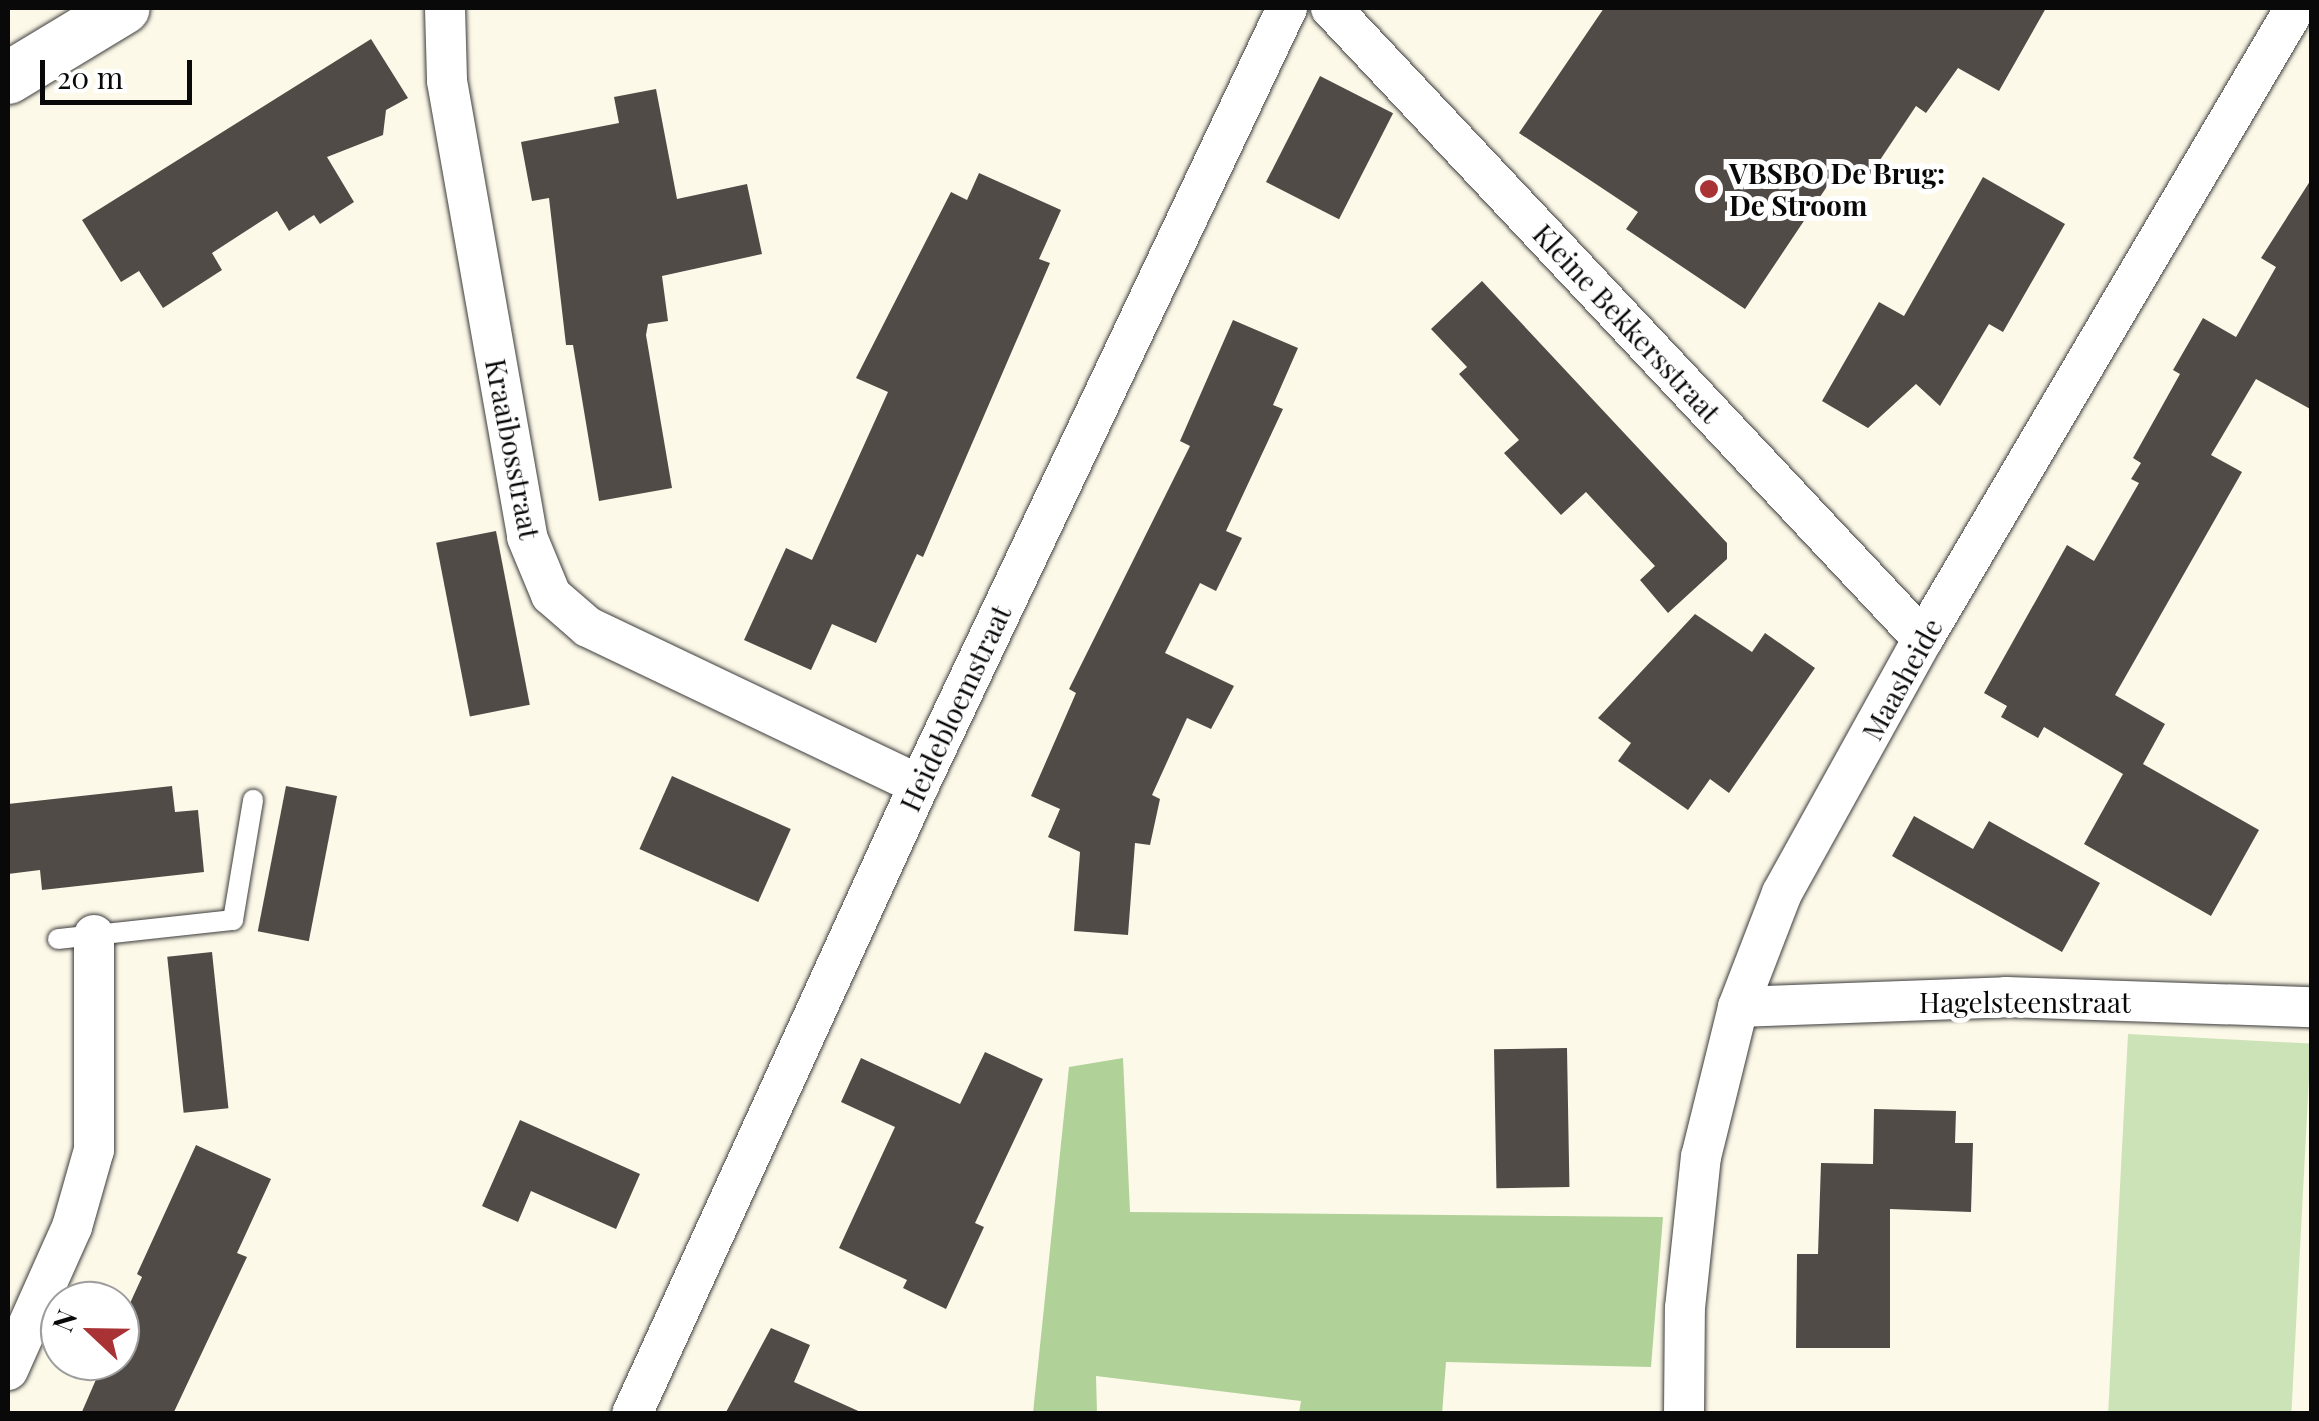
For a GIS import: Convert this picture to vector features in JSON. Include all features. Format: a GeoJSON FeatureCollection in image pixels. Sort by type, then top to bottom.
{"type":"FeatureCollection","features":[{"type":"Feature","properties":{"kind":"street"},"geometry":{"type":"LineString","coordinates":[[8,78],[124,8]]}},
{"type":"Feature","properties":{"kind":"street","name":"Kraaibosstraat"},"geometry":{"type":"LineString","coordinates":[[445,8],[447,81],[526,537],[551,596],[588,627],[918,785]]}},
{"type":"Feature","properties":{"kind":"street","name":"Heidebloemstraat"},"geometry":{"type":"LineString","coordinates":[[632,1414],[918,785],[1288,8]]}},
{"type":"Feature","properties":{"kind":"street","name":"Kleine Bekkersstraat"},"geometry":{"type":"LineString","coordinates":[[1331,8],[1923,639]]}},
{"type":"Feature","properties":{"kind":"street","name":"Maasheide"},"geometry":{"type":"LineString","coordinates":[[1684,1414],[1685,1308],[1701,1158],[1738,1007],[1782,893],[1923,639],[2295,8]]}},
{"type":"Feature","properties":{"kind":"street"},"geometry":{"type":"LineString","coordinates":[[8,1370],[72,1227],[94,1150],[76,937]]}},
{"type":"Feature","properties":{"kind":"street","name":"Hagelsteenstraat"},"geometry":{"type":"LineString","coordinates":[[1738,1007],[2006,997],[2312,1007]]}},
{"type":"Feature","properties":{"kind":"lane"},"geometry":{"type":"LineString","coordinates":[[76,937],[233,920],[253,800]]}},
{"type":"Feature","properties":{"kind":"green space"},"geometry":{"type":"Polygon","coordinates":[[[2128,1034],[2311,1044],[2291,1414],[2108,1412],[2128,1034]]]}},
{"type":"Feature","properties":{"kind":"green space"},"geometry":{"type":"Polygon","coordinates":[[[1123,1058],[1130,1212],[1663,1217],[1651,1367],[1446,1362],[1442,1414],[1299,1413],[1301,1401],[1096,1376],[1097,1413],[1033,1413],[1069,1067],[1123,1058]]]}},
{"type":"Feature","properties":{"kind":"building"},"geometry":{"type":"Polygon","coordinates":[[[1604,8],[2046,8],[1999,91],[1958,68],[1926,113],[1916,106],[1862,187],[1838,170],[1745,309],[1626,229],[1638,212],[1519,133],[1604,8]]]}},
{"type":"Feature","properties":{"kind":"building"},"geometry":{"type":"Polygon","coordinates":[[[371,39],[408,98],[386,110],[383,135],[327,157],[354,202],[320,224],[314,215],[289,231],[277,211],[212,253],[222,270],[163,308],[139,271],[121,282],[82,220],[371,39]]]}},
{"type":"Feature","properties":{"kind":"building"},"geometry":{"type":"Polygon","coordinates":[[[1320,76],[1393,113],[1339,219],[1266,182],[1320,76]]]}},
{"type":"Feature","properties":{"kind":"building"},"geometry":{"type":"Polygon","coordinates":[[[656,89],[677,199],[747,184],[762,254],[662,276],[668,321],[648,324],[646,335],[672,488],[599,501],[573,345],[566,345],[549,198],[532,201],[521,142],[619,123],[614,97],[656,89]]]}},
{"type":"Feature","properties":{"kind":"building"},"geometry":{"type":"Polygon","coordinates":[[[979,173],[1061,210],[1039,259],[1050,263],[923,557],[917,554],[876,643],[832,624],[811,670],[744,640],[786,548],[812,560],[888,392],[856,378],[951,192],[967,200],[979,173]]]}},
{"type":"Feature","properties":{"kind":"building"},"geometry":{"type":"Polygon","coordinates":[[[1983,177],[2065,224],[2003,332],[1989,324],[1940,406],[1916,384],[1868,428],[1822,401],[1879,302],[1904,316],[1983,177]]]}},
{"type":"Feature","properties":{"kind":"building"},"geometry":{"type":"Polygon","coordinates":[[[2312,178],[2312,410],[2256,379],[2211,455],[2242,472],[2115,695],[2165,724],[2143,764],[2259,830],[2211,916],[2084,844],[2123,774],[2044,727],[2038,738],[2001,717],[2007,706],[1984,693],[2067,545],[2094,561],[2139,483],[2131,479],[2141,463],[2133,458],[2180,374],[2173,370],[2203,318],[2236,337],[2276,267],[2261,258],[2312,178]]]}},
{"type":"Feature","properties":{"kind":"building"},"geometry":{"type":"Polygon","coordinates":[[[1482,281],[1727,543],[1727,559],[1668,613],[1640,580],[1655,566],[1586,492],[1561,515],[1504,453],[1519,440],[1459,374],[1467,367],[1431,329],[1482,281]]]}},
{"type":"Feature","properties":{"kind":"building"},"geometry":{"type":"Polygon","coordinates":[[[1233,320],[1298,348],[1273,405],[1283,409],[1226,531],[1242,538],[1216,591],[1200,583],[1165,653],[1234,686],[1211,729],[1187,718],[1152,795],[1160,799],[1150,845],[1135,843],[1128,935],[1074,931],[1080,852],[1048,837],[1060,809],[1031,796],[1076,693],[1069,689],[1190,446],[1180,441],[1233,320]]]}},
{"type":"Feature","properties":{"kind":"building"},"geometry":{"type":"Polygon","coordinates":[[[496,531],[530,705],[470,716],[436,543],[496,531]]]}},
{"type":"Feature","properties":{"kind":"building"},"geometry":{"type":"Polygon","coordinates":[[[1695,614],[1752,652],[1765,633],[1815,668],[1729,793],[1710,779],[1688,810],[1618,761],[1631,743],[1598,718],[1695,614]]]}},
{"type":"Feature","properties":{"kind":"building"},"geometry":{"type":"Polygon","coordinates":[[[672,776],[791,829],[758,902],[639,849],[672,776]]]}},
{"type":"Feature","properties":{"kind":"building"},"geometry":{"type":"Polygon","coordinates":[[[172,786],[175,812],[198,810],[204,872],[42,890],[40,870],[8,874],[8,804],[172,786]]]}},
{"type":"Feature","properties":{"kind":"building"},"geometry":{"type":"Polygon","coordinates":[[[286,786],[337,796],[309,941],[258,931],[286,786]]]}},
{"type":"Feature","properties":{"kind":"building"},"geometry":{"type":"Polygon","coordinates":[[[1914,816],[1973,849],[1989,821],[2100,883],[2062,952],[1892,856],[1914,816]]]}},
{"type":"Feature","properties":{"kind":"building"},"geometry":{"type":"Polygon","coordinates":[[[212,952],[228,1108],[184,1113],[167,957],[212,952]]]}},
{"type":"Feature","properties":{"kind":"building"},"geometry":{"type":"Polygon","coordinates":[[[1567,1048],[1569,1187],[1496,1188],[1494,1049],[1567,1048]]]}},
{"type":"Feature","properties":{"kind":"building"},"geometry":{"type":"Polygon","coordinates":[[[985,1052],[1043,1079],[975,1223],[984,1227],[946,1309],[903,1288],[907,1280],[839,1248],[895,1127],[841,1102],[861,1058],[960,1104],[985,1052]]]}},
{"type":"Feature","properties":{"kind":"building"},"geometry":{"type":"Polygon","coordinates":[[[1874,1109],[1956,1111],[1955,1143],[1973,1143],[1971,1212],[1890,1209],[1890,1348],[1796,1348],[1797,1254],[1818,1254],[1821,1163],[1873,1164],[1874,1109]]]}},
{"type":"Feature","properties":{"kind":"building"},"geometry":{"type":"Polygon","coordinates":[[[520,1120],[640,1174],[616,1229],[531,1191],[518,1222],[482,1206],[520,1120]]]}},
{"type":"Feature","properties":{"kind":"building"},"geometry":{"type":"Polygon","coordinates":[[[196,1145],[271,1179],[237,1253],[247,1257],[173,1414],[81,1414],[95,1381],[140,1381],[142,1277],[137,1274],[196,1145]]]}},
{"type":"Feature","properties":{"kind":"building"},"geometry":{"type":"Polygon","coordinates":[[[771,1328],[810,1345],[794,1382],[865,1414],[725,1414],[771,1328]]]}},
{"type":"Feature","properties":{"kind":"place","name":"VBSBO De Brug: De Stroom"},"geometry":{"type":"Point","coordinates":[1709,189]}}]}
